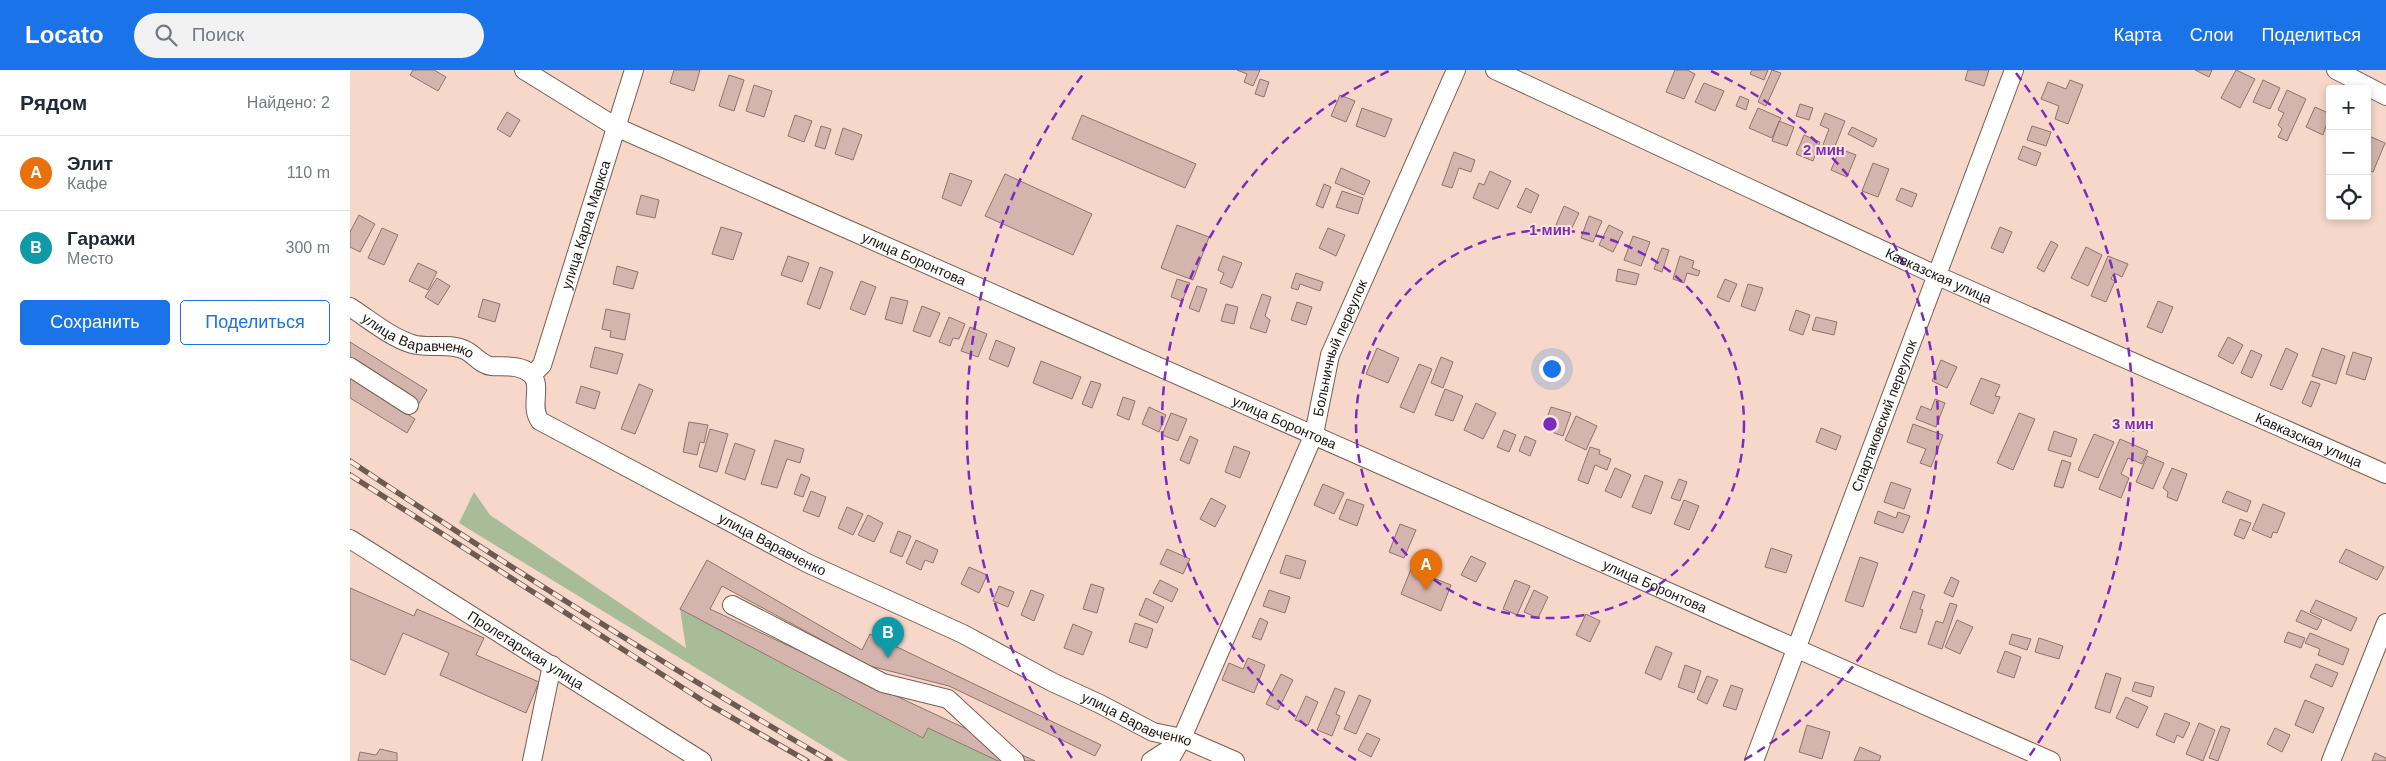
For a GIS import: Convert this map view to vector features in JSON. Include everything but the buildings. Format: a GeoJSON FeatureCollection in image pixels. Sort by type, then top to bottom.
{"type":"FeatureCollection","features":[{"type":"Feature","properties":{"kind":"street","name":"улица Боронтова"},"geometry":{"type":"LineString","coordinates":[[524,70],[616,127],[1314,434],[1796,650],[2051,761]]}},
{"type":"Feature","properties":{"kind":"street","name":"улица Карла Маркса"},"geometry":{"type":"LineString","coordinates":[[532,375],[542,365],[634,70]]}},
{"type":"Feature","properties":{"kind":"street","name":"Больничный переулок"},"geometry":{"type":"LineString","coordinates":[[1175,748],[1314,434],[1330,355],[1456,70]]}},
{"type":"Feature","properties":{"kind":"street","name":"Кавказская улица"},"geometry":{"type":"LineString","coordinates":[[1495,70],[1938,276],[2386,474]]}},
{"type":"Feature","properties":{"kind":"street","name":"Спартаковский переулок"},"geometry":{"type":"LineString","coordinates":[[1754,761],[2014,70]]}},
{"type":"Feature","properties":{"kind":"street"},"geometry":{"type":"LineString","coordinates":[[2336,70],[2386,96]]}},
{"type":"Feature","properties":{"kind":"street","name":"улица Варавченко"},"geometry":{"type":"LineString","coordinates":[[350,307],[411,344],[424,347],[450,347],[465,350],[489,366],[513,367],[525,370],[532,375],[536,383],[535,414],[540,421],[807,563],[963,634],[1052,682],[1100,704],[1153,732],[1175,748],[1235,761]]}},
{"type":"Feature","properties":{"kind":"street"},"geometry":{"type":"LineString","coordinates":[[350,367],[409,405]]}},
{"type":"Feature","properties":{"kind":"street","name":"Пролетарская улица"},"geometry":{"type":"LineString","coordinates":[[350,539],[702,761]]}},
{"type":"Feature","properties":{"kind":"street"},"geometry":{"type":"LineString","coordinates":[[732,606],[883,683],[948,699],[1015,761]]}},
{"type":"Feature","properties":{"kind":"street"},"geometry":{"type":"LineString","coordinates":[[2331,761],[2386,623]]}},
{"type":"Feature","properties":{"kind":"street"},"geometry":{"type":"LineString","coordinates":[[532,761],[552,665]]}},
{"type":"Feature","properties":{"kind":"street"},"geometry":{"type":"LineString","coordinates":[[1151,761],[1175,748]]}},
{"type":"Feature","properties":{"kind":"green space"},"geometry":{"type":"Polygon","coordinates":[[[474,492],[490,515],[686,648],[680,609],[922,738],[928,728],[998,761],[848,761],[459,523],[474,492]]]}},
{"type":"Feature","properties":{"kind":"railway"},"geometry":{"type":"LineString","coordinates":[[350,461],[587,615],[830,761]]}},
{"type":"Feature","properties":{"kind":"railway"},"geometry":{"type":"LineString","coordinates":[[350,475],[705,702],[807,761]]}},
{"type":"Feature","properties":{"kind":"place","name":"Элит"},"geometry":{"type":"Point","coordinates":[1426,590]}},
{"type":"Feature","properties":{"kind":"place","name":"Гаражи"},"geometry":{"type":"Point","coordinates":[888,658]}}]}
